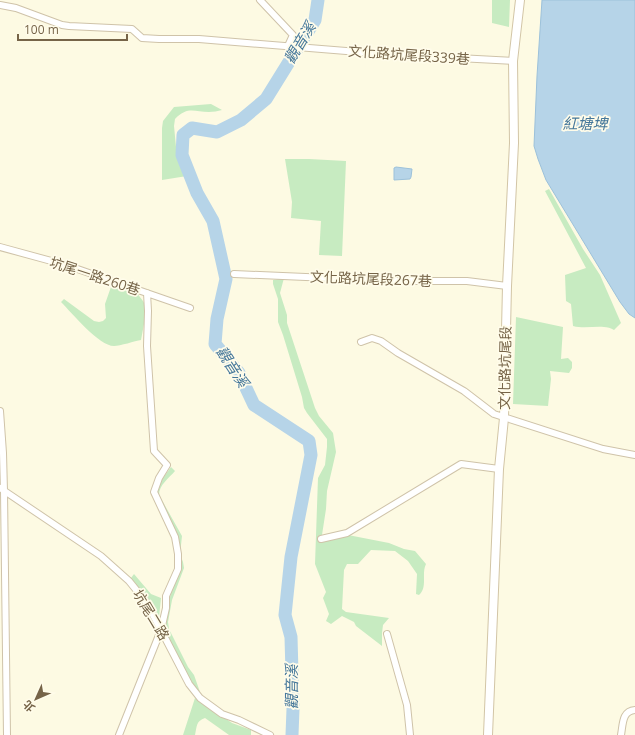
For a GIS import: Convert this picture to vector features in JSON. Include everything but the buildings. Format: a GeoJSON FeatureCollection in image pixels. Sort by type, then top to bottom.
{"type":"FeatureCollection","features":[{"type":"Feature","properties":{"kind":"main road","name":"文化路坑尾段"},"geometry":{"type":"LineString","coordinates":[[488,735],[499,469],[504,418],[507,286],[514,143],[513,61],[520,0]]}},
{"type":"Feature","properties":{"kind":"street"},"geometry":{"type":"LineString","coordinates":[[260,0],[293,36],[290,46]]}},
{"type":"Feature","properties":{"kind":"street","name":"文化路坑尾段339巷"},"geometry":{"type":"LineString","coordinates":[[0,5],[16,8],[62,25],[132,29],[142,38],[199,39],[383,54],[513,61]]}},
{"type":"Feature","properties":{"kind":"street","name":"坑尾一路260巷"},"geometry":{"type":"LineString","coordinates":[[0,247],[66,265],[190,308]]}},
{"type":"Feature","properties":{"kind":"street","name":"文化路坑尾段267巷"},"geometry":{"type":"LineString","coordinates":[[234,274],[398,281],[467,280],[507,286]]}},
{"type":"Feature","properties":{"kind":"street"},"geometry":{"type":"LineString","coordinates":[[119,735],[161,630],[166,608],[166,596],[178,569],[175,537],[154,492],[159,478],[167,465],[154,451],[146,346],[148,311],[147,293]]}},
{"type":"Feature","properties":{"kind":"street"},"geometry":{"type":"LineString","coordinates":[[361,342],[372,338],[381,341],[398,353],[464,391],[494,414],[603,449],[635,455]]}},
{"type":"Feature","properties":{"kind":"street"},"geometry":{"type":"LineString","coordinates":[[0,411],[3,454],[2,490],[7,735]]}},
{"type":"Feature","properties":{"kind":"street"},"geometry":{"type":"LineString","coordinates":[[321,539],[347,533],[461,464],[499,469]]}},
{"type":"Feature","properties":{"kind":"street","name":"坑尾二路"},"geometry":{"type":"LineString","coordinates":[[2,490],[101,556],[129,581],[146,602],[189,684],[200,698],[222,714],[239,720],[270,735]]}},
{"type":"Feature","properties":{"kind":"street"},"geometry":{"type":"LineString","coordinates":[[387,634],[407,705],[410,735]]}},
{"type":"Feature","properties":{"kind":"street"},"geometry":{"type":"LineString","coordinates":[[621,735],[626,714],[629,711],[635,710]]}},
{"type":"Feature","properties":{"kind":"green space"},"geometry":{"type":"Polygon","coordinates":[[[492,0],[510,0],[509,27],[492,23],[492,0]]]}},
{"type":"Feature","properties":{"kind":"green space"},"geometry":{"type":"Polygon","coordinates":[[[211,104],[222,110],[211,112],[188,111],[184,112],[175,119],[174,126],[176,147],[187,176],[162,180],[163,121],[174,107],[211,104]]]}},
{"type":"Feature","properties":{"kind":"green space"},"geometry":{"type":"Polygon","coordinates":[[[285,159],[346,161],[342,256],[319,255],[321,221],[291,218],[292,202],[285,159]]]}},
{"type":"Feature","properties":{"kind":"green space"},"geometry":{"type":"Polygon","coordinates":[[[549,189],[583,249],[600,275],[621,323],[614,330],[605,327],[573,326],[571,304],[566,301],[565,275],[586,268],[545,191],[549,189]]]}},
{"type":"Feature","properties":{"kind":"green space"},"geometry":{"type":"Polygon","coordinates":[[[284,278],[280,293],[287,315],[287,323],[315,408],[319,416],[333,433],[336,452],[327,491],[322,535],[348,535],[389,543],[404,549],[415,551],[426,564],[424,584],[422,592],[419,595],[416,594],[417,574],[408,561],[395,551],[371,550],[358,564],[347,564],[344,570],[342,609],[346,612],[389,618],[383,625],[382,646],[356,626],[354,622],[342,616],[331,624],[326,621],[329,614],[323,598],[326,592],[315,564],[318,478],[325,465],[327,439],[304,408],[302,397],[278,322],[278,299],[273,280],[284,278]]]}},
{"type":"Feature","properties":{"kind":"green space"},"geometry":{"type":"Polygon","coordinates":[[[112,284],[136,292],[147,308],[141,340],[117,346],[108,345],[94,335],[61,302],[64,299],[94,321],[103,321],[106,318],[105,304],[112,284]]]}},
{"type":"Feature","properties":{"kind":"green space"},"geometry":{"type":"Polygon","coordinates":[[[516,317],[563,327],[561,359],[568,358],[572,362],[572,368],[569,373],[550,371],[551,379],[548,406],[513,404],[516,317]]]}},
{"type":"Feature","properties":{"kind":"green space"},"geometry":{"type":"Polygon","coordinates":[[[171,467],[175,471],[162,485],[159,495],[182,536],[180,554],[184,568],[172,600],[168,622],[169,629],[188,667],[194,675],[200,692],[191,683],[186,675],[163,627],[173,584],[179,566],[175,536],[155,489],[171,467]]]}},
{"type":"Feature","properties":{"kind":"green space"},"geometry":{"type":"Polygon","coordinates":[[[134,574],[151,594],[161,598],[159,617],[131,578],[134,574]]]}},
{"type":"Feature","properties":{"kind":"green space"},"geometry":{"type":"Polygon","coordinates":[[[195,698],[232,723],[251,730],[251,735],[229,735],[205,718],[198,722],[195,735],[183,735],[195,698]]]}},
{"type":"Feature","properties":{"kind":"water","name":"紅塘埤"},"geometry":{"type":"Polygon","coordinates":[[[542,0],[635,0],[635,318],[629,314],[620,302],[546,180],[534,146],[542,0]]]}},
{"type":"Feature","properties":{"kind":"water"},"geometry":{"type":"Polygon","coordinates":[[[394,168],[412,169],[410,179],[394,180],[394,168]]]}},
{"type":"Feature","properties":{"kind":"waterway","name":"觀音溪"},"geometry":{"type":"LineString","coordinates":[[292,735],[293,709],[291,637],[285,615],[291,557],[311,455],[309,441],[254,405],[239,373],[215,344],[217,319],[226,279],[213,221],[197,193],[182,155],[183,135],[192,128],[217,132],[241,120],[266,99],[315,20],[318,0]]}}]}
